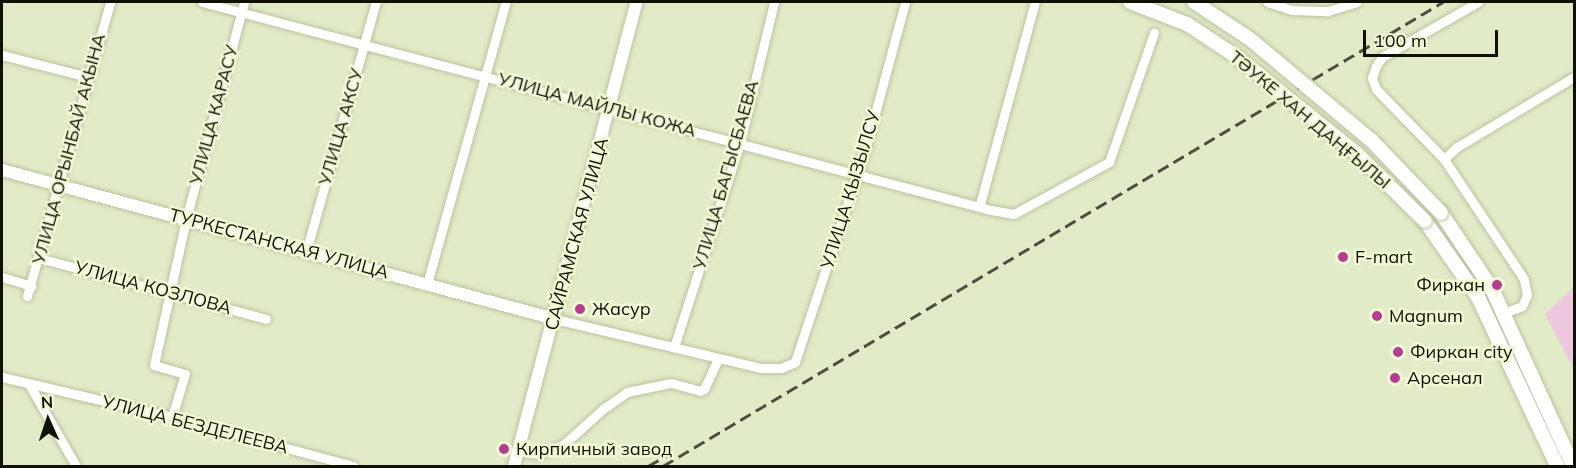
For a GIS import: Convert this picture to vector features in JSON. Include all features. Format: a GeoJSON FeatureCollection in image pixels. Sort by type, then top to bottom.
{"type":"FeatureCollection","features":[{"type":"Feature","properties":{"kind":"main road","name":"ТӘУКЕ ХАН ДАҢҒЫЛЫ"},"geometry":{"type":"LineString","coordinates":[[1130,2],[1187,24],[1237,57],[1357,154],[1425,221],[1478,297],[1514,369],[1557,466]]}},
{"type":"Feature","properties":{"kind":"main road","name":"ТӘУКЕ ХАН ДАҢҒЫЛЫ"},"geometry":{"type":"LineString","coordinates":[[1194,2],[1250,39],[1371,140],[1441,213],[1492,289],[1573,466]]}},
{"type":"Feature","properties":{"kind":"street","name":"УЛИЦА ОРЫНБАЙ АКЫНА"},"geometry":{"type":"LineString","coordinates":[[27,296],[32,286],[110,2]]}},
{"type":"Feature","properties":{"kind":"street","name":"УЛИЦА МАЙЛЫ КОЖА"},"geometry":{"type":"LineString","coordinates":[[202,2],[991,210],[1014,214],[1109,162],[1154,33]]}},
{"type":"Feature","properties":{"kind":"street","name":"УЛИЦА КАРАСУ"},"geometry":{"type":"LineString","coordinates":[[172,417],[185,374],[154,365],[186,219],[244,2]]}},
{"type":"Feature","properties":{"kind":"street","name":"УЛИЦА АКСУ"},"geometry":{"type":"LineString","coordinates":[[306,252],[376,2]]}},
{"type":"Feature","properties":{"kind":"street"},"geometry":{"type":"LineString","coordinates":[[427,284],[506,2]]}},
{"type":"Feature","properties":{"kind":"street","name":"САЙРАМСКАЯ УЛИЦА"},"geometry":{"type":"LineString","coordinates":[[514,466],[555,319],[637,2]]}},
{"type":"Feature","properties":{"kind":"street","name":"УЛИЦА БАГЫСБАЕВА"},"geometry":{"type":"LineString","coordinates":[[674,348],[740,143],[774,2]]}},
{"type":"Feature","properties":{"kind":"street","name":"УЛИЦА КЫЗЫЛСУ"},"geometry":{"type":"LineString","coordinates":[[718,359],[760,368],[781,368],[795,362],[857,174],[905,2]]}},
{"type":"Feature","properties":{"kind":"street"},"geometry":{"type":"LineString","coordinates":[[980,204],[1035,2]]}},
{"type":"Feature","properties":{"kind":"street"},"geometry":{"type":"LineString","coordinates":[[1267,2],[1292,10],[1328,11],[1357,2]]}},
{"type":"Feature","properties":{"kind":"street"},"geometry":{"type":"LineString","coordinates":[[1479,2],[1382,57],[1372,78],[1376,89],[1444,159],[1524,279],[1527,295],[1522,306],[1503,313]]}},
{"type":"Feature","properties":{"kind":"street"},"geometry":{"type":"LineString","coordinates":[[2,55],[88,77]]}},
{"type":"Feature","properties":{"kind":"street"},"geometry":{"type":"LineString","coordinates":[[1444,159],[1457,147],[1575,77]]}},
{"type":"Feature","properties":{"kind":"street","name":"ТУРКЕСТАНСКАЯ УЛИЦА"},"geometry":{"type":"LineString","coordinates":[[2,170],[555,319]]}},
{"type":"Feature","properties":{"kind":"street","name":"УЛИЦА КОЗЛОВА"},"geometry":{"type":"LineString","coordinates":[[39,258],[266,319]]}},
{"type":"Feature","properties":{"kind":"street"},"geometry":{"type":"LineString","coordinates":[[2,277],[32,286]]}},
{"type":"Feature","properties":{"kind":"street"},"geometry":{"type":"LineString","coordinates":[[519,451],[539,454],[563,445],[603,409],[627,392],[671,383],[700,392],[704,390],[718,359],[555,319]]}},
{"type":"Feature","properties":{"kind":"street","name":"УЛИЦА БЕЗДЕЛЕЕВА"},"geometry":{"type":"LineString","coordinates":[[2,377],[30,386],[172,417],[353,466]]}},
{"type":"Feature","properties":{"kind":"street"},"geometry":{"type":"LineString","coordinates":[[30,386],[76,466]]}},
{"type":"Feature","properties":{"kind":"shaded area"},"geometry":{"type":"Polygon","coordinates":[[[1574,287],[1574,370],[1545,314],[1574,287]]]}},
{"type":"Feature","properties":{"kind":"railway"},"geometry":{"type":"LineString","coordinates":[[663,466],[1443,2]]}},
{"type":"Feature","properties":{"kind":"railway"},"geometry":{"type":"LineString","coordinates":[[648,466],[670,454]]}},
{"type":"Feature","properties":{"kind":"place","name":"F-mart"},"geometry":{"type":"Point","coordinates":[1343,257]}},
{"type":"Feature","properties":{"kind":"place","name":"Фиркан"},"geometry":{"type":"Point","coordinates":[1497,285]}},
{"type":"Feature","properties":{"kind":"place","name":"Жасур"},"geometry":{"type":"Point","coordinates":[580,309]}},
{"type":"Feature","properties":{"kind":"place","name":"Magnum"},"geometry":{"type":"Point","coordinates":[1377,316]}},
{"type":"Feature","properties":{"kind":"place","name":"Фиркан city"},"geometry":{"type":"Point","coordinates":[1398,352]}},
{"type":"Feature","properties":{"kind":"place","name":"Арсенал"},"geometry":{"type":"Point","coordinates":[1395,378]}},
{"type":"Feature","properties":{"kind":"place","name":"Кирпичный завод"},"geometry":{"type":"Point","coordinates":[504,449]}}]}
